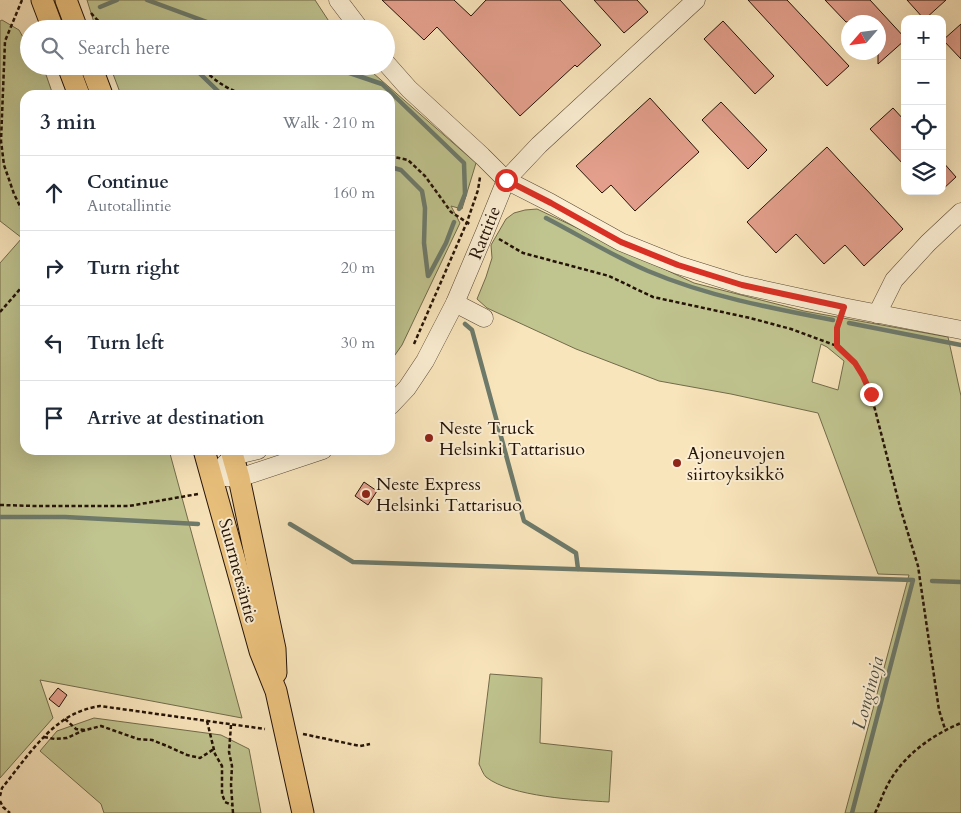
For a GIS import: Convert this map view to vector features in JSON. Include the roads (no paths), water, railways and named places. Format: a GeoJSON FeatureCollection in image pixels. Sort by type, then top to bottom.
{"type":"FeatureCollection","features":[{"type":"Feature","properties":{"kind":"main road"},"geometry":{"type":"LineString","coordinates":[[42,0],[50,20]]}},
{"type":"Feature","properties":{"kind":"main road"},"geometry":{"type":"LineString","coordinates":[[66,0],[74,20]]}},
{"type":"Feature","properties":{"kind":"main road"},"geometry":{"type":"LineString","coordinates":[[71,75],[77,90]]}},
{"type":"Feature","properties":{"kind":"main road"},"geometry":{"type":"LineString","coordinates":[[94,75],[100,90]]}},
{"type":"Feature","properties":{"kind":"main road","name":"Suurmetsäntie"},"geometry":{"type":"LineString","coordinates":[[206,455],[260,651],[276,691],[303,813]]}},
{"type":"Feature","properties":{"kind":"main road","name":"Suurmetsäntie"},"geometry":{"type":"LineString","coordinates":[[233,455],[275,649],[276,691]]}},
{"type":"Feature","properties":{"kind":"street"},"geometry":{"type":"LineString","coordinates":[[338,0],[353,20]]}},
{"type":"Feature","properties":{"kind":"street","name":"Rattitie"},"geometry":{"type":"LineString","coordinates":[[395,401],[407,388],[425,361],[455,304],[506,180],[539,145],[696,0]]}},
{"type":"Feature","properties":{"kind":"street"},"geometry":{"type":"LineString","coordinates":[[395,73],[409,89],[506,180],[621,242],[678,265],[742,285],[961,330]]}},
{"type":"Feature","properties":{"kind":"street"},"geometry":{"type":"LineString","coordinates":[[878,314],[894,280],[928,243],[961,212]]}},
{"type":"Feature","properties":{"kind":"street"},"geometry":{"type":"LineString","coordinates":[[455,304],[484,318]]}},
{"type":"Feature","properties":{"kind":"street"},"geometry":{"type":"LineString","coordinates":[[212,476],[230,455]]}},
{"type":"Feature","properties":{"kind":"street"},"geometry":{"type":"LineString","coordinates":[[212,476],[239,478],[308,455]]}},
{"type":"Feature","properties":{"kind":"waterway"},"geometry":{"type":"LineString","coordinates":[[100,7],[117,0]]}},
{"type":"Feature","properties":{"kind":"waterway"},"geometry":{"type":"LineString","coordinates":[[147,0],[201,20]]}},
{"type":"Feature","properties":{"kind":"waterway"},"geometry":{"type":"LineString","coordinates":[[201,75],[217,90]]}},
{"type":"Feature","properties":{"kind":"waterway"},"geometry":{"type":"LineString","coordinates":[[356,75],[382,84],[388,90]]}},
{"type":"Feature","properties":{"kind":"waterway"},"geometry":{"type":"LineString","coordinates":[[395,97],[464,163],[465,194],[459,209]]}},
{"type":"Feature","properties":{"kind":"waterway"},"geometry":{"type":"LineString","coordinates":[[395,168],[401,170],[422,191],[425,208],[424,243],[428,276]]}},
{"type":"Feature","properties":{"kind":"waterway"},"geometry":{"type":"LineString","coordinates":[[546,218],[622,259],[670,280],[739,300],[833,320]]}},
{"type":"Feature","properties":{"kind":"waterway"},"geometry":{"type":"LineString","coordinates":[[429,275],[446,243],[454,222]]}},
{"type":"Feature","properties":{"kind":"waterway"},"geometry":{"type":"LineString","coordinates":[[849,323],[961,345]]}},
{"type":"Feature","properties":{"kind":"waterway"},"geometry":{"type":"LineString","coordinates":[[465,324],[472,330],[524,521],[576,553],[578,569]]}},
{"type":"Feature","properties":{"kind":"waterway"},"geometry":{"type":"LineString","coordinates":[[0,517],[65,517],[198,524]]}},
{"type":"Feature","properties":{"kind":"waterway","name":"Longinoja"},"geometry":{"type":"LineString","coordinates":[[290,524],[353,562],[913,580],[852,813]]}},
{"type":"Feature","properties":{"kind":"waterway"},"geometry":{"type":"LineString","coordinates":[[932,581],[961,582]]}},
{"type":"Feature","properties":{"kind":"place","name":"Neste Truck Helsinki Tattarisuo"},"geometry":{"type":"Point","coordinates":[429,438]}},
{"type":"Feature","properties":{"kind":"place","name":"Ajoneuvojen siirtoyksikkö"},"geometry":{"type":"Point","coordinates":[677,463]}},
{"type":"Feature","properties":{"kind":"place","name":"Neste Express Helsinki Tattarisuo"},"geometry":{"type":"Point","coordinates":[366,494]}}]}
